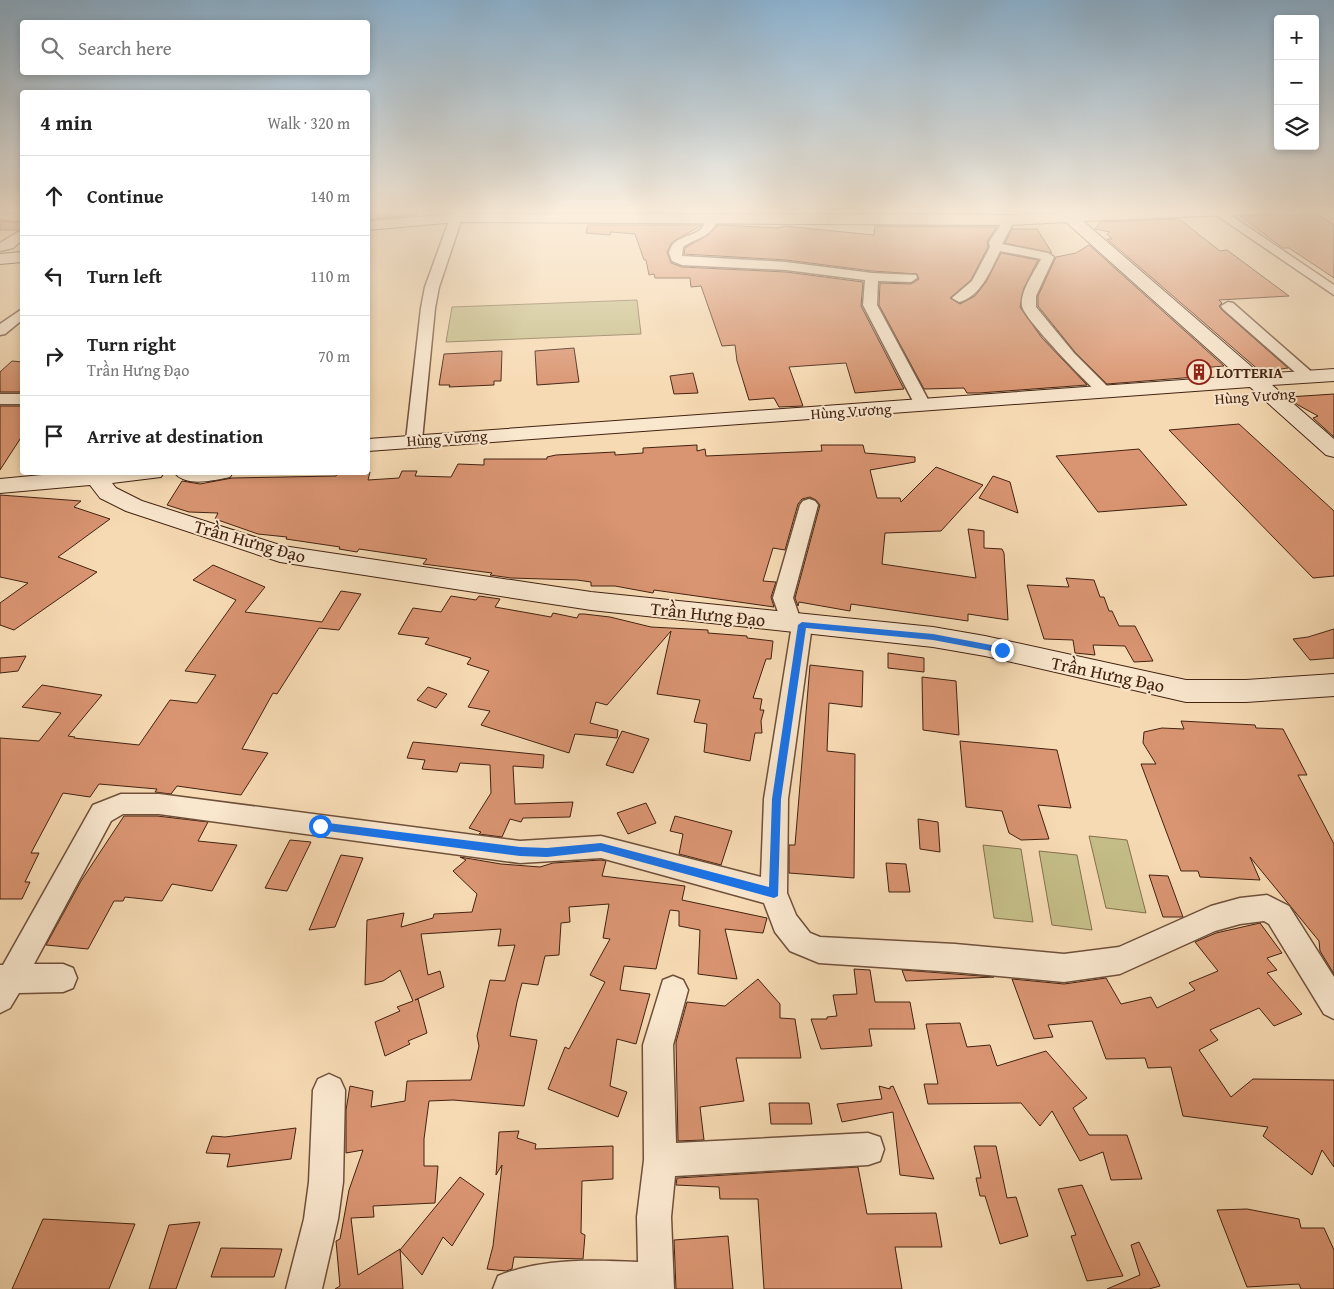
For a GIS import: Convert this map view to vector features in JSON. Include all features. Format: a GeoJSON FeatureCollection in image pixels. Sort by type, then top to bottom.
{"type":"FeatureCollection","features":[{"type":"Feature","properties":{"kind":"street"},"geometry":{"type":"LineString","coordinates":[[414,440],[428,308],[432,287],[438,270]]}},
{"type":"Feature","properties":{"kind":"street"},"geometry":{"type":"LineString","coordinates":[[818,270],[872,277],[911,278]]}},
{"type":"Feature","properties":{"kind":"street"},"geometry":{"type":"LineString","coordinates":[[959,298],[977,282],[983,270]]}},
{"type":"Feature","properties":{"kind":"street"},"geometry":{"type":"LineString","coordinates":[[1041,270],[1029,296],[1029,308],[1069,356],[1104,391]]}},
{"type":"Feature","properties":{"kind":"street"},"geometry":{"type":"LineString","coordinates":[[1129,270],[1334,450]]}},
{"type":"Feature","properties":{"kind":"street"},"geometry":{"type":"LineString","coordinates":[[1303,270],[1334,291]]}},
{"type":"Feature","properties":{"kind":"street"},"geometry":{"type":"LineString","coordinates":[[872,277],[870,305],[872,311],[923,405]]}},
{"type":"Feature","properties":{"kind":"street"},"geometry":{"type":"LineString","coordinates":[[1228,306],[1309,377]]}},
{"type":"Feature","properties":{"kind":"street"},"geometry":{"type":"LineString","coordinates":[[0,331],[20,315]]}},
{"type":"Feature","properties":{"kind":"street","name":"Hùng Vương"},"geometry":{"type":"LineString","coordinates":[[370,459],[904,414],[1264,388],[1309,377],[1334,375]]}},
{"type":"Feature","properties":{"kind":"street","name":"Hùng Vương"},"geometry":{"type":"LineString","coordinates":[[370,445],[414,440],[904,414],[923,405],[1104,391],[1264,388],[1334,390]]}},
{"type":"Feature","properties":{"kind":"street"},"geometry":{"type":"LineString","coordinates":[[0,399],[20,399]]}},
{"type":"Feature","properties":{"kind":"street"},"geometry":{"type":"LineString","coordinates":[[0,486],[129,475]]}},
{"type":"Feature","properties":{"kind":"street","name":"Trần Hưng Đạo"},"geometry":{"type":"LineString","coordinates":[[97,479],[108,493],[134,506],[280,554],[591,601],[933,637],[985,646],[1085,670],[1186,691],[1246,691],[1334,686]]}},
{"type":"Feature","properties":{"kind":"street"},"geometry":{"type":"LineString","coordinates":[[809,505],[784,598],[796,624],[776,799],[774,893],[785,924],[800,942],[820,950],[954,958],[1064,968],[1120,960],[1211,919],[1240,911],[1267,908],[1279,915],[1334,1004]]}},
{"type":"Feature","properties":{"kind":"street"},"geometry":{"type":"LineString","coordinates":[[4,985],[102,813],[122,804],[159,804],[520,852],[547,852],[601,847],[774,893]]}},
{"type":"Feature","properties":{"kind":"street"},"geometry":{"type":"LineString","coordinates":[[4,985],[63,978]]}},
{"type":"Feature","properties":{"kind":"street"},"geometry":{"type":"LineString","coordinates":[[511,1289],[580,1277],[656,1285],[654,1217],[660,1160],[658,1045],[673,990]]}},
{"type":"Feature","properties":{"kind":"street"},"geometry":{"type":"LineString","coordinates":[[304,1289],[321,1219],[326,1182],[328,1090]]}},
{"type":"Feature","properties":{"kind":"street"},"geometry":{"type":"LineString","coordinates":[[660,1160],[868,1150]]}},
{"type":"Feature","properties":{"kind":"shaded area"},"geometry":{"type":"Polygon","coordinates":[[[637,300],[641,334],[446,342],[452,307],[637,300]]]}},
{"type":"Feature","properties":{"kind":"shaded area"},"geometry":{"type":"Polygon","coordinates":[[[1089,836],[1127,840],[1146,913],[1106,908],[1089,836]]]}},
{"type":"Feature","properties":{"kind":"shaded area"},"geometry":{"type":"Polygon","coordinates":[[[983,845],[1021,849],[1033,922],[994,918],[983,845]]]}},
{"type":"Feature","properties":{"kind":"shaded area"},"geometry":{"type":"Polygon","coordinates":[[[1039,851],[1077,855],[1092,930],[1052,925],[1039,851]]]}},
{"type":"Feature","properties":{"kind":"building"},"geometry":{"type":"Polygon","coordinates":[[[648,270],[748,270],[786,272],[863,282],[861,306],[904,389],[855,393],[846,363],[789,367],[803,406],[779,407],[774,398],[749,400],[737,361],[735,345],[722,346],[701,286],[691,287],[690,278],[655,278],[654,274],[649,275],[648,270]]]}},
{"type":"Feature","properties":{"kind":"building"},"geometry":{"type":"Polygon","coordinates":[[[865,270],[976,270],[971,280],[950,298],[960,304],[975,296],[992,270],[1033,270],[1024,288],[1020,307],[1042,338],[1087,385],[979,393],[967,393],[964,388],[924,389],[879,305],[880,283],[911,284],[919,279],[917,274],[865,270]]]}},
{"type":"Feature","properties":{"kind":"building"},"geometry":{"type":"Polygon","coordinates":[[[1050,270],[1117,270],[1224,366],[1200,368],[1208,376],[1107,384],[1075,352],[1038,306],[1038,296],[1050,270]]]}},
{"type":"Feature","properties":{"kind":"building"},"geometry":{"type":"Polygon","coordinates":[[[1143,270],[1254,270],[1289,296],[1219,300],[1222,303],[1219,306],[1222,310],[1288,368],[1261,372],[1143,270]]]}},
{"type":"Feature","properties":{"kind":"building"},"geometry":{"type":"Polygon","coordinates":[[[1322,270],[1334,270],[1334,278],[1322,270]]]}},
{"type":"Feature","properties":{"kind":"building"},"geometry":{"type":"Polygon","coordinates":[[[574,348],[579,382],[537,385],[535,351],[574,348]]]}},
{"type":"Feature","properties":{"kind":"building"},"geometry":{"type":"Polygon","coordinates":[[[502,351],[501,381],[494,381],[494,385],[449,387],[450,385],[439,385],[444,354],[502,351]]]}},
{"type":"Feature","properties":{"kind":"building"},"geometry":{"type":"Polygon","coordinates":[[[12,361],[20,362],[20,392],[0,392],[0,372],[12,361]]]}},
{"type":"Feature","properties":{"kind":"building"},"geometry":{"type":"Polygon","coordinates":[[[693,373],[698,393],[674,394],[670,376],[693,373]]]}},
{"type":"Feature","properties":{"kind":"building"},"geometry":{"type":"Polygon","coordinates":[[[1334,394],[1334,437],[1313,418],[1318,416],[1288,397],[1334,394]]]}},
{"type":"Feature","properties":{"kind":"building"},"geometry":{"type":"Polygon","coordinates":[[[0,406],[20,406],[20,439],[0,470],[0,406]]]}},
{"type":"Feature","properties":{"kind":"building"},"geometry":{"type":"Polygon","coordinates":[[[1239,424],[1334,511],[1334,576],[1313,578],[1169,430],[1239,424]]]}},
{"type":"Feature","properties":{"kind":"building"},"geometry":{"type":"Polygon","coordinates":[[[697,445],[697,451],[705,449],[706,456],[822,451],[821,445],[863,445],[865,453],[915,457],[915,462],[870,470],[877,498],[900,498],[901,502],[936,467],[983,485],[941,531],[885,533],[882,564],[976,578],[968,529],[984,531],[984,548],[1002,549],[1004,553],[1008,620],[968,614],[968,621],[851,604],[850,611],[799,602],[798,606],[795,598],[820,505],[810,497],[802,499],[798,504],[785,550],[773,548],[763,581],[776,582],[771,597],[774,607],[654,590],[653,593],[615,586],[591,586],[591,582],[577,580],[511,578],[490,575],[492,573],[423,564],[427,559],[359,549],[357,552],[339,549],[340,547],[286,539],[287,537],[258,534],[215,519],[218,513],[189,512],[167,505],[182,481],[200,484],[232,478],[336,475],[369,475],[368,480],[399,478],[402,471],[417,471],[415,476],[451,477],[458,464],[484,465],[484,459],[547,459],[547,457],[556,455],[615,452],[615,455],[643,453],[643,448],[697,445]]]}},
{"type":"Feature","properties":{"kind":"building"},"geometry":{"type":"Polygon","coordinates":[[[1139,449],[1187,505],[1098,512],[1056,456],[1139,449]]]}},
{"type":"Feature","properties":{"kind":"building"},"geometry":{"type":"Polygon","coordinates":[[[993,476],[1010,482],[1018,513],[979,498],[993,476]]]}},
{"type":"Feature","properties":{"kind":"building"},"geometry":{"type":"Polygon","coordinates":[[[0,495],[81,501],[74,507],[110,519],[58,557],[97,572],[14,630],[0,625],[0,603],[28,583],[0,577],[0,495]]]}},
{"type":"Feature","properties":{"kind":"building"},"geometry":{"type":"Polygon","coordinates":[[[213,565],[265,587],[245,612],[322,622],[341,591],[361,594],[339,630],[319,628],[277,694],[273,693],[242,749],[268,753],[241,795],[177,786],[171,794],[155,792],[157,789],[99,784],[90,797],[63,793],[31,853],[39,853],[25,882],[30,882],[22,899],[0,899],[0,738],[39,741],[61,713],[22,707],[42,685],[102,695],[68,736],[74,738],[139,745],[170,700],[197,703],[216,675],[185,671],[236,600],[193,580],[213,565]]]}},
{"type":"Feature","properties":{"kind":"building"},"geometry":{"type":"Polygon","coordinates":[[[1066,578],[1094,580],[1100,597],[1104,597],[1109,611],[1112,611],[1119,626],[1135,626],[1153,661],[1134,662],[1125,646],[1093,645],[1095,655],[1075,653],[1073,640],[1044,639],[1027,585],[1069,587],[1066,578]]]}},
{"type":"Feature","properties":{"kind":"building"},"geometry":{"type":"Polygon","coordinates":[[[451,596],[476,600],[479,596],[500,599],[495,607],[551,617],[553,613],[577,618],[579,614],[584,614],[610,617],[651,627],[708,630],[708,633],[747,636],[747,638],[773,641],[771,659],[766,659],[753,698],[762,699],[760,710],[764,710],[761,721],[762,733],[755,733],[750,761],[704,752],[707,724],[694,722],[700,700],[657,694],[671,631],[607,705],[596,702],[590,723],[618,730],[617,738],[575,734],[569,753],[481,725],[490,711],[468,707],[489,671],[467,664],[471,658],[425,644],[429,638],[398,634],[413,608],[441,612],[451,596]]]}},
{"type":"Feature","properties":{"kind":"building"},"geometry":{"type":"Polygon","coordinates":[[[1334,629],[1334,658],[1310,660],[1293,639],[1308,637],[1334,629]]]}},
{"type":"Feature","properties":{"kind":"building"},"geometry":{"type":"Polygon","coordinates":[[[888,653],[924,658],[924,672],[888,668],[888,653]]]}},
{"type":"Feature","properties":{"kind":"building"},"geometry":{"type":"Polygon","coordinates":[[[26,656],[18,671],[0,673],[0,658],[26,656]]]}},
{"type":"Feature","properties":{"kind":"building"},"geometry":{"type":"Polygon","coordinates":[[[810,665],[863,671],[862,707],[829,703],[827,751],[855,754],[854,878],[789,873],[789,845],[795,845],[810,665]]]}},
{"type":"Feature","properties":{"kind":"building"},"geometry":{"type":"Polygon","coordinates":[[[922,677],[956,681],[959,735],[923,730],[922,677]]]}},
{"type":"Feature","properties":{"kind":"building"},"geometry":{"type":"Polygon","coordinates":[[[428,687],[447,694],[436,708],[417,700],[428,687]]]}},
{"type":"Feature","properties":{"kind":"building"},"geometry":{"type":"Polygon","coordinates":[[[1181,721],[1255,725],[1256,728],[1283,729],[1307,775],[1298,775],[1334,844],[1334,974],[1320,951],[1319,941],[1250,857],[1260,880],[1200,877],[1198,871],[1181,871],[1141,764],[1156,764],[1143,743],[1144,732],[1162,728],[1184,729],[1181,721]]]}},
{"type":"Feature","properties":{"kind":"building"},"geometry":{"type":"Polygon","coordinates":[[[622,731],[649,739],[633,773],[606,765],[622,731]]]}},
{"type":"Feature","properties":{"kind":"building"},"geometry":{"type":"Polygon","coordinates":[[[960,741],[1057,750],[1071,808],[1038,805],[1049,839],[1021,840],[1009,833],[1002,811],[966,807],[960,741]]]}},
{"type":"Feature","properties":{"kind":"building"},"geometry":{"type":"Polygon","coordinates":[[[413,742],[544,755],[543,768],[513,766],[515,804],[573,802],[570,817],[523,818],[521,822],[510,819],[502,837],[479,834],[481,832],[469,828],[491,793],[490,765],[460,763],[457,772],[422,769],[425,760],[407,758],[413,742]]]}},
{"type":"Feature","properties":{"kind":"building"},"geometry":{"type":"Polygon","coordinates":[[[646,803],[656,823],[628,834],[617,813],[646,803]]]}},
{"type":"Feature","properties":{"kind":"building"},"geometry":{"type":"Polygon","coordinates":[[[124,816],[157,816],[208,822],[198,841],[237,845],[212,891],[172,884],[162,901],[125,897],[123,901],[114,901],[88,949],[46,945],[81,881],[124,816]]]}},
{"type":"Feature","properties":{"kind":"building"},"geometry":{"type":"Polygon","coordinates":[[[675,816],[732,831],[721,865],[679,854],[683,834],[670,831],[675,816]]]}},
{"type":"Feature","properties":{"kind":"building"},"geometry":{"type":"Polygon","coordinates":[[[918,819],[938,822],[940,852],[920,849],[918,819]]]}},
{"type":"Feature","properties":{"kind":"building"},"geometry":{"type":"Polygon","coordinates":[[[290,840],[311,842],[287,891],[265,888],[290,840]]]}},
{"type":"Feature","properties":{"kind":"building"},"geometry":{"type":"Polygon","coordinates":[[[341,855],[363,858],[335,927],[309,930],[341,855]]]}},
{"type":"Feature","properties":{"kind":"building"},"geometry":{"type":"Polygon","coordinates":[[[460,857],[501,864],[540,867],[553,863],[601,860],[606,861],[602,876],[685,886],[682,900],[767,918],[763,933],[725,929],[737,979],[698,974],[700,930],[679,926],[679,911],[670,910],[656,969],[624,966],[620,990],[650,994],[636,1044],[617,1039],[610,1086],[627,1092],[618,1117],[548,1089],[565,1047],[569,1049],[605,982],[590,975],[610,939],[603,938],[609,904],[569,907],[570,922],[561,923],[559,955],[545,956],[538,985],[522,983],[517,1002],[510,1036],[537,1040],[524,1106],[453,1100],[429,1101],[424,1139],[424,1166],[438,1166],[435,1203],[373,1206],[374,1217],[351,1218],[358,1275],[400,1249],[403,1289],[335,1289],[340,1286],[336,1241],[340,1239],[349,1190],[363,1150],[346,1153],[346,1110],[350,1086],[373,1091],[371,1107],[405,1101],[407,1081],[471,1080],[479,1046],[477,1036],[490,980],[505,981],[515,945],[498,946],[501,929],[421,934],[428,975],[440,971],[444,987],[415,1000],[418,999],[427,1033],[408,1041],[410,1044],[385,1056],[375,1022],[400,1011],[397,1007],[413,1001],[400,970],[383,981],[365,985],[367,920],[404,913],[401,927],[433,918],[434,914],[472,912],[477,894],[453,871],[466,860],[460,857]]]}},
{"type":"Feature","properties":{"kind":"building"},"geometry":{"type":"Polygon","coordinates":[[[886,863],[906,864],[910,892],[889,892],[886,863]]]}},
{"type":"Feature","properties":{"kind":"building"},"geometry":{"type":"Polygon","coordinates":[[[1149,875],[1168,876],[1183,917],[1163,917],[1149,875]]]}},
{"type":"Feature","properties":{"kind":"building"},"geometry":{"type":"Polygon","coordinates":[[[1260,923],[1282,953],[1267,958],[1277,970],[1267,973],[1302,1014],[1274,1026],[1259,1008],[1210,1030],[1218,1040],[1199,1050],[1231,1097],[1253,1079],[1334,1080],[1334,1167],[1322,1150],[1312,1175],[1263,1136],[1268,1127],[1183,1116],[1171,1067],[1148,1068],[1145,1058],[1106,1059],[1092,1021],[1048,1025],[1053,1037],[1034,1039],[1012,979],[1064,984],[1106,978],[1121,1004],[1151,997],[1157,1008],[1195,990],[1189,983],[1218,971],[1195,942],[1216,933],[1260,923]]]}},
{"type":"Feature","properties":{"kind":"building"},"geometry":{"type":"Polygon","coordinates":[[[854,969],[870,970],[875,1002],[910,1002],[915,1029],[869,1029],[872,1046],[821,1049],[811,1019],[827,1019],[827,1017],[837,1016],[833,995],[857,994],[854,969]]]}},
{"type":"Feature","properties":{"kind":"building"},"geometry":{"type":"Polygon","coordinates":[[[902,970],[955,974],[994,977],[906,981],[902,970]]]}},
{"type":"Feature","properties":{"kind":"building"},"geometry":{"type":"Polygon","coordinates":[[[758,979],[780,1004],[780,1018],[795,1019],[801,1058],[736,1058],[744,1101],[700,1107],[704,1140],[678,1141],[676,1042],[687,1002],[725,1006],[758,979]]]}},
{"type":"Feature","properties":{"kind":"building"},"geometry":{"type":"Polygon","coordinates":[[[960,1023],[967,1047],[990,1045],[997,1066],[1046,1051],[1087,1098],[1073,1108],[1089,1135],[1127,1135],[1142,1179],[1111,1180],[1103,1152],[1080,1161],[1052,1111],[1040,1126],[1021,1103],[928,1104],[924,1084],[938,1084],[926,1024],[960,1023]]]}},
{"type":"Feature","properties":{"kind":"building"},"geometry":{"type":"Polygon","coordinates":[[[879,1086],[890,1089],[893,1086],[934,1179],[900,1175],[893,1112],[842,1122],[837,1104],[882,1099],[879,1086]]]}},
{"type":"Feature","properties":{"kind":"building"},"geometry":{"type":"Polygon","coordinates":[[[769,1103],[809,1103],[812,1124],[771,1124],[769,1103]]]}},
{"type":"Feature","properties":{"kind":"building"},"geometry":{"type":"Polygon","coordinates":[[[296,1128],[291,1159],[227,1167],[230,1154],[206,1153],[212,1136],[225,1137],[296,1128]]]}},
{"type":"Feature","properties":{"kind":"building"},"geometry":{"type":"Polygon","coordinates":[[[519,1131],[517,1138],[536,1144],[535,1149],[613,1146],[613,1179],[582,1181],[581,1233],[585,1235],[583,1259],[514,1257],[512,1269],[506,1271],[487,1269],[493,1246],[502,1165],[496,1175],[499,1132],[519,1131]]]}},
{"type":"Feature","properties":{"kind":"building"},"geometry":{"type":"Polygon","coordinates":[[[974,1146],[996,1146],[1007,1198],[1016,1197],[1028,1236],[1000,1244],[985,1196],[980,1196],[976,1178],[981,1178],[974,1146]]]}},
{"type":"Feature","properties":{"kind":"building"},"geometry":{"type":"Polygon","coordinates":[[[858,1167],[867,1214],[936,1213],[942,1247],[895,1247],[902,1289],[764,1289],[758,1199],[720,1199],[719,1187],[676,1185],[677,1178],[858,1167]]]}},
{"type":"Feature","properties":{"kind":"building"},"geometry":{"type":"Polygon","coordinates":[[[460,1177],[484,1194],[452,1246],[443,1237],[422,1275],[400,1250],[460,1177]]]}},
{"type":"Feature","properties":{"kind":"building"},"geometry":{"type":"Polygon","coordinates":[[[1082,1185],[1123,1276],[1087,1281],[1071,1236],[1076,1235],[1058,1189],[1082,1185]]]}},
{"type":"Feature","properties":{"kind":"building"},"geometry":{"type":"Polygon","coordinates":[[[1247,1209],[1299,1219],[1301,1228],[1324,1228],[1334,1250],[1334,1289],[1301,1289],[1299,1284],[1247,1287],[1217,1210],[1247,1209]]]}},
{"type":"Feature","properties":{"kind":"building"},"geometry":{"type":"Polygon","coordinates":[[[43,1219],[135,1224],[109,1289],[12,1289],[43,1219]]]}},
{"type":"Feature","properties":{"kind":"building"},"geometry":{"type":"Polygon","coordinates":[[[200,1222],[176,1289],[149,1289],[169,1225],[200,1222]]]}},
{"type":"Feature","properties":{"kind":"building"},"geometry":{"type":"Polygon","coordinates":[[[728,1236],[733,1289],[676,1289],[674,1240],[728,1236]]]}},
{"type":"Feature","properties":{"kind":"building"},"geometry":{"type":"Polygon","coordinates":[[[1139,1242],[1160,1286],[1149,1289],[1107,1289],[1140,1275],[1131,1245],[1139,1242]]]}},
{"type":"Feature","properties":{"kind":"building"},"geometry":{"type":"Polygon","coordinates":[[[221,1248],[282,1249],[274,1277],[211,1277],[221,1248]]]}},
{"type":"Feature","properties":{"kind":"place","name":"LOTTERIA"},"geometry":{"type":"Point","coordinates":[1199,372]}},
{"type":"Feature","properties":{"kind":"route"},"geometry":{"type":"LineString","coordinates":[[320,826],[374,834],[433,839],[520,852],[547,852],[601,847],[620,854],[729,880],[774,893],[776,799],[802,625],[933,637],[1002,650]]}}]}
